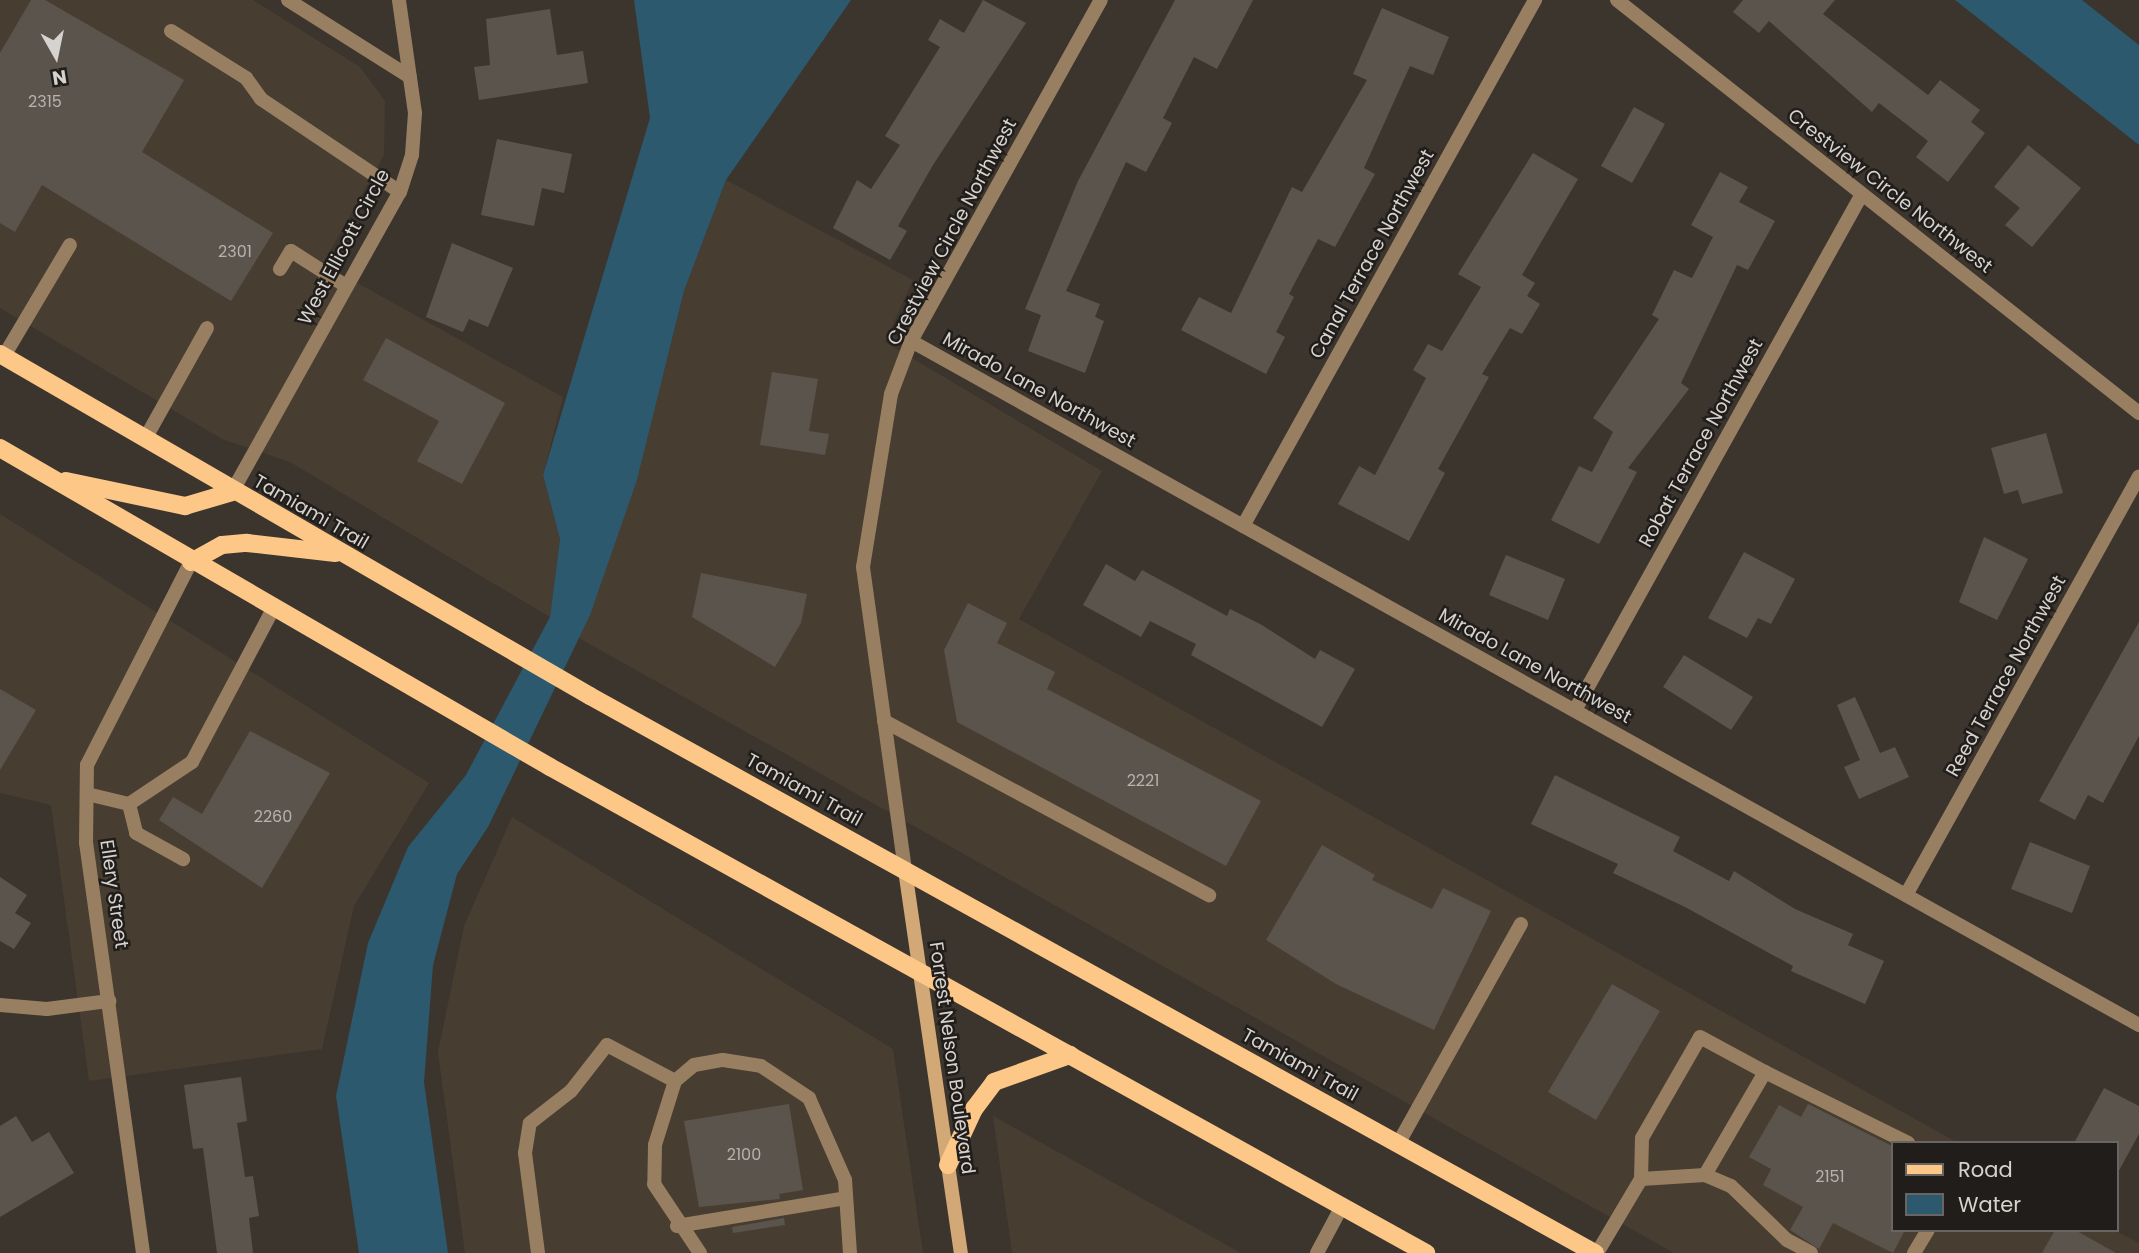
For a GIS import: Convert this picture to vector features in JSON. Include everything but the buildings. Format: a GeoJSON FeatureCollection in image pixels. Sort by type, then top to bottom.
{"type":"FeatureCollection","features":[{"type":"Feature","properties":{"kind":"main road","name":"Tamiami Trail"},"geometry":{"type":"LineString","coordinates":[[2,355],[232,492],[590,696],[1596,1253]]}},
{"type":"Feature","properties":{"kind":"main road"},"geometry":{"type":"LineString","coordinates":[[0,448],[191,562],[550,767],[1426,1253]]}},
{"type":"Feature","properties":{"kind":"main road"},"geometry":{"type":"LineString","coordinates":[[46,476],[185,506],[232,492]]}},
{"type":"Feature","properties":{"kind":"main road"},"geometry":{"type":"LineString","coordinates":[[191,562],[222,545],[247,543],[342,554]]}},
{"type":"Feature","properties":{"kind":"main road"},"geometry":{"type":"LineString","coordinates":[[948,1166],[974,1109],[994,1082],[1070,1055]]}},
{"type":"Feature","properties":{"kind":"street"},"geometry":{"type":"LineString","coordinates":[[288,0],[410,76]]}},
{"type":"Feature","properties":{"kind":"street","name":"West Ellicott Circle"},"geometry":{"type":"LineString","coordinates":[[232,492],[400,192],[412,155],[410,76],[399,0]]}},
{"type":"Feature","properties":{"kind":"street","name":"Crestview Circle Northwest"},"geometry":{"type":"LineString","coordinates":[[905,870],[863,567],[891,394],[911,341],[1101,0]]}},
{"type":"Feature","properties":{"kind":"street","name":"Canal Terrace Northwest"},"geometry":{"type":"LineString","coordinates":[[1243,526],[1535,0]]}},
{"type":"Feature","properties":{"kind":"street","name":"Crestview Circle Northwest"},"geometry":{"type":"LineString","coordinates":[[1617,0],[2139,413]]}},
{"type":"Feature","properties":{"kind":"street"},"geometry":{"type":"LineString","coordinates":[[171,31],[400,192]]}},
{"type":"Feature","properties":{"kind":"street","name":"Robat Terrace Northwest"},"geometry":{"type":"LineString","coordinates":[[1575,710],[1862,194]]}},
{"type":"Feature","properties":{"kind":"street"},"geometry":{"type":"LineString","coordinates":[[2,355],[70,245]]}},
{"type":"Feature","properties":{"kind":"street"},"geometry":{"type":"LineString","coordinates":[[280,269],[291,251],[346,286]]}},
{"type":"Feature","properties":{"kind":"street"},"geometry":{"type":"LineString","coordinates":[[145,439],[207,328]]}},
{"type":"Feature","properties":{"kind":"street","name":"Mirado Lane Northwest"},"geometry":{"type":"LineString","coordinates":[[911,341],[2139,1025]]}},
{"type":"Feature","properties":{"kind":"street","name":"Reed Terrace Northwest"},"geometry":{"type":"LineString","coordinates":[[1906,895],[2139,476]]}},
{"type":"Feature","properties":{"kind":"street","name":"Ellery Street"},"geometry":{"type":"LineString","coordinates":[[143,1253],[86,843],[87,765],[191,562]]}},
{"type":"Feature","properties":{"kind":"street"},"geometry":{"type":"LineString","coordinates":[[87,794],[129,804],[192,762],[273,609]]}},
{"type":"Feature","properties":{"kind":"street"},"geometry":{"type":"LineString","coordinates":[[884,722],[1209,895]]}},
{"type":"Feature","properties":{"kind":"street"},"geometry":{"type":"LineString","coordinates":[[129,804],[135,833],[183,859]]}},
{"type":"Feature","properties":{"kind":"street","name":"Forrest Nelson Boulevard"},"geometry":{"type":"LineString","coordinates":[[905,870],[961,1253]]}},
{"type":"Feature","properties":{"kind":"street"},"geometry":{"type":"LineString","coordinates":[[1398,1144],[1521,924]]}},
{"type":"Feature","properties":{"kind":"street"},"geometry":{"type":"LineString","coordinates":[[0,1005],[47,1009],[110,1001]]}},
{"type":"Feature","properties":{"kind":"street"},"geometry":{"type":"LineString","coordinates":[[1596,1253],[1641,1179],[1642,1138],[1700,1037],[1905,1141]]}},
{"type":"Feature","properties":{"kind":"street"},"geometry":{"type":"LineString","coordinates":[[538,1253],[524,1153],[530,1123],[572,1091],[607,1045],[676,1081]]}},
{"type":"Feature","properties":{"kind":"street"},"geometry":{"type":"LineString","coordinates":[[700,1253],[677,1226],[654,1184],[655,1145],[676,1081],[694,1065],[723,1060],[761,1066],[790,1082],[809,1098],[833,1144],[846,1198],[850,1253]]}},
{"type":"Feature","properties":{"kind":"street"},"geometry":{"type":"LineString","coordinates":[[1705,1175],[1765,1072]]}},
{"type":"Feature","properties":{"kind":"street"},"geometry":{"type":"LineString","coordinates":[[1641,1179],[1705,1175],[1731,1186],[1787,1240],[1811,1253]]}},
{"type":"Feature","properties":{"kind":"street"},"geometry":{"type":"LineString","coordinates":[[677,1226],[846,1198]]}},
{"type":"Feature","properties":{"kind":"street"},"geometry":{"type":"LineString","coordinates":[[1317,1253],[1342,1206]]}},
{"type":"Feature","properties":{"kind":"street"},"geometry":{"type":"LineString","coordinates":[[1914,1253],[1927,1232]]}},
{"type":"Feature","properties":{"kind":"shaded area"},"geometry":{"type":"Polygon","coordinates":[[[0,0],[253,0],[360,67],[385,101],[384,155],[323,264],[563,397],[543,475],[560,539],[550,617],[290,462],[222,439],[0,308],[0,0]]]}},
{"type":"Feature","properties":{"kind":"shaded area"},"geometry":{"type":"Polygon","coordinates":[[[726,180],[913,280],[885,342],[1102,471],[1019,619],[1954,1141],[1890,1141],[1890,1232],[2118,1232],[2139,1243],[2139,1253],[1674,1253],[579,638],[637,480],[684,291],[726,180]]]}},
{"type":"Feature","properties":{"kind":"shaded area"},"geometry":{"type":"Polygon","coordinates":[[[0,514],[429,783],[354,906],[322,1049],[89,1081],[51,805],[0,793],[0,514]]]}},
{"type":"Feature","properties":{"kind":"shaded area"},"geometry":{"type":"Polygon","coordinates":[[[512,817],[893,1049],[923,1253],[465,1253],[438,1052],[464,926],[512,817]]]}},
{"type":"Feature","properties":{"kind":"shaded area"},"geometry":{"type":"Polygon","coordinates":[[[993,1116],[1241,1253],[1012,1253],[993,1116]]]}},
{"type":"Feature","properties":{"kind":"water"},"geometry":{"type":"Polygon","coordinates":[[[634,0],[851,0],[726,180],[684,291],[637,480],[590,615],[488,827],[457,874],[433,965],[424,1082],[448,1253],[359,1253],[336,1096],[368,943],[408,847],[466,775],[550,617],[560,539],[543,475],[650,118],[634,0]]]}},
{"type":"Feature","properties":{"kind":"water"},"geometry":{"type":"Polygon","coordinates":[[[1955,0],[2082,0],[2139,45],[2139,145],[1955,0]]]}}]}
